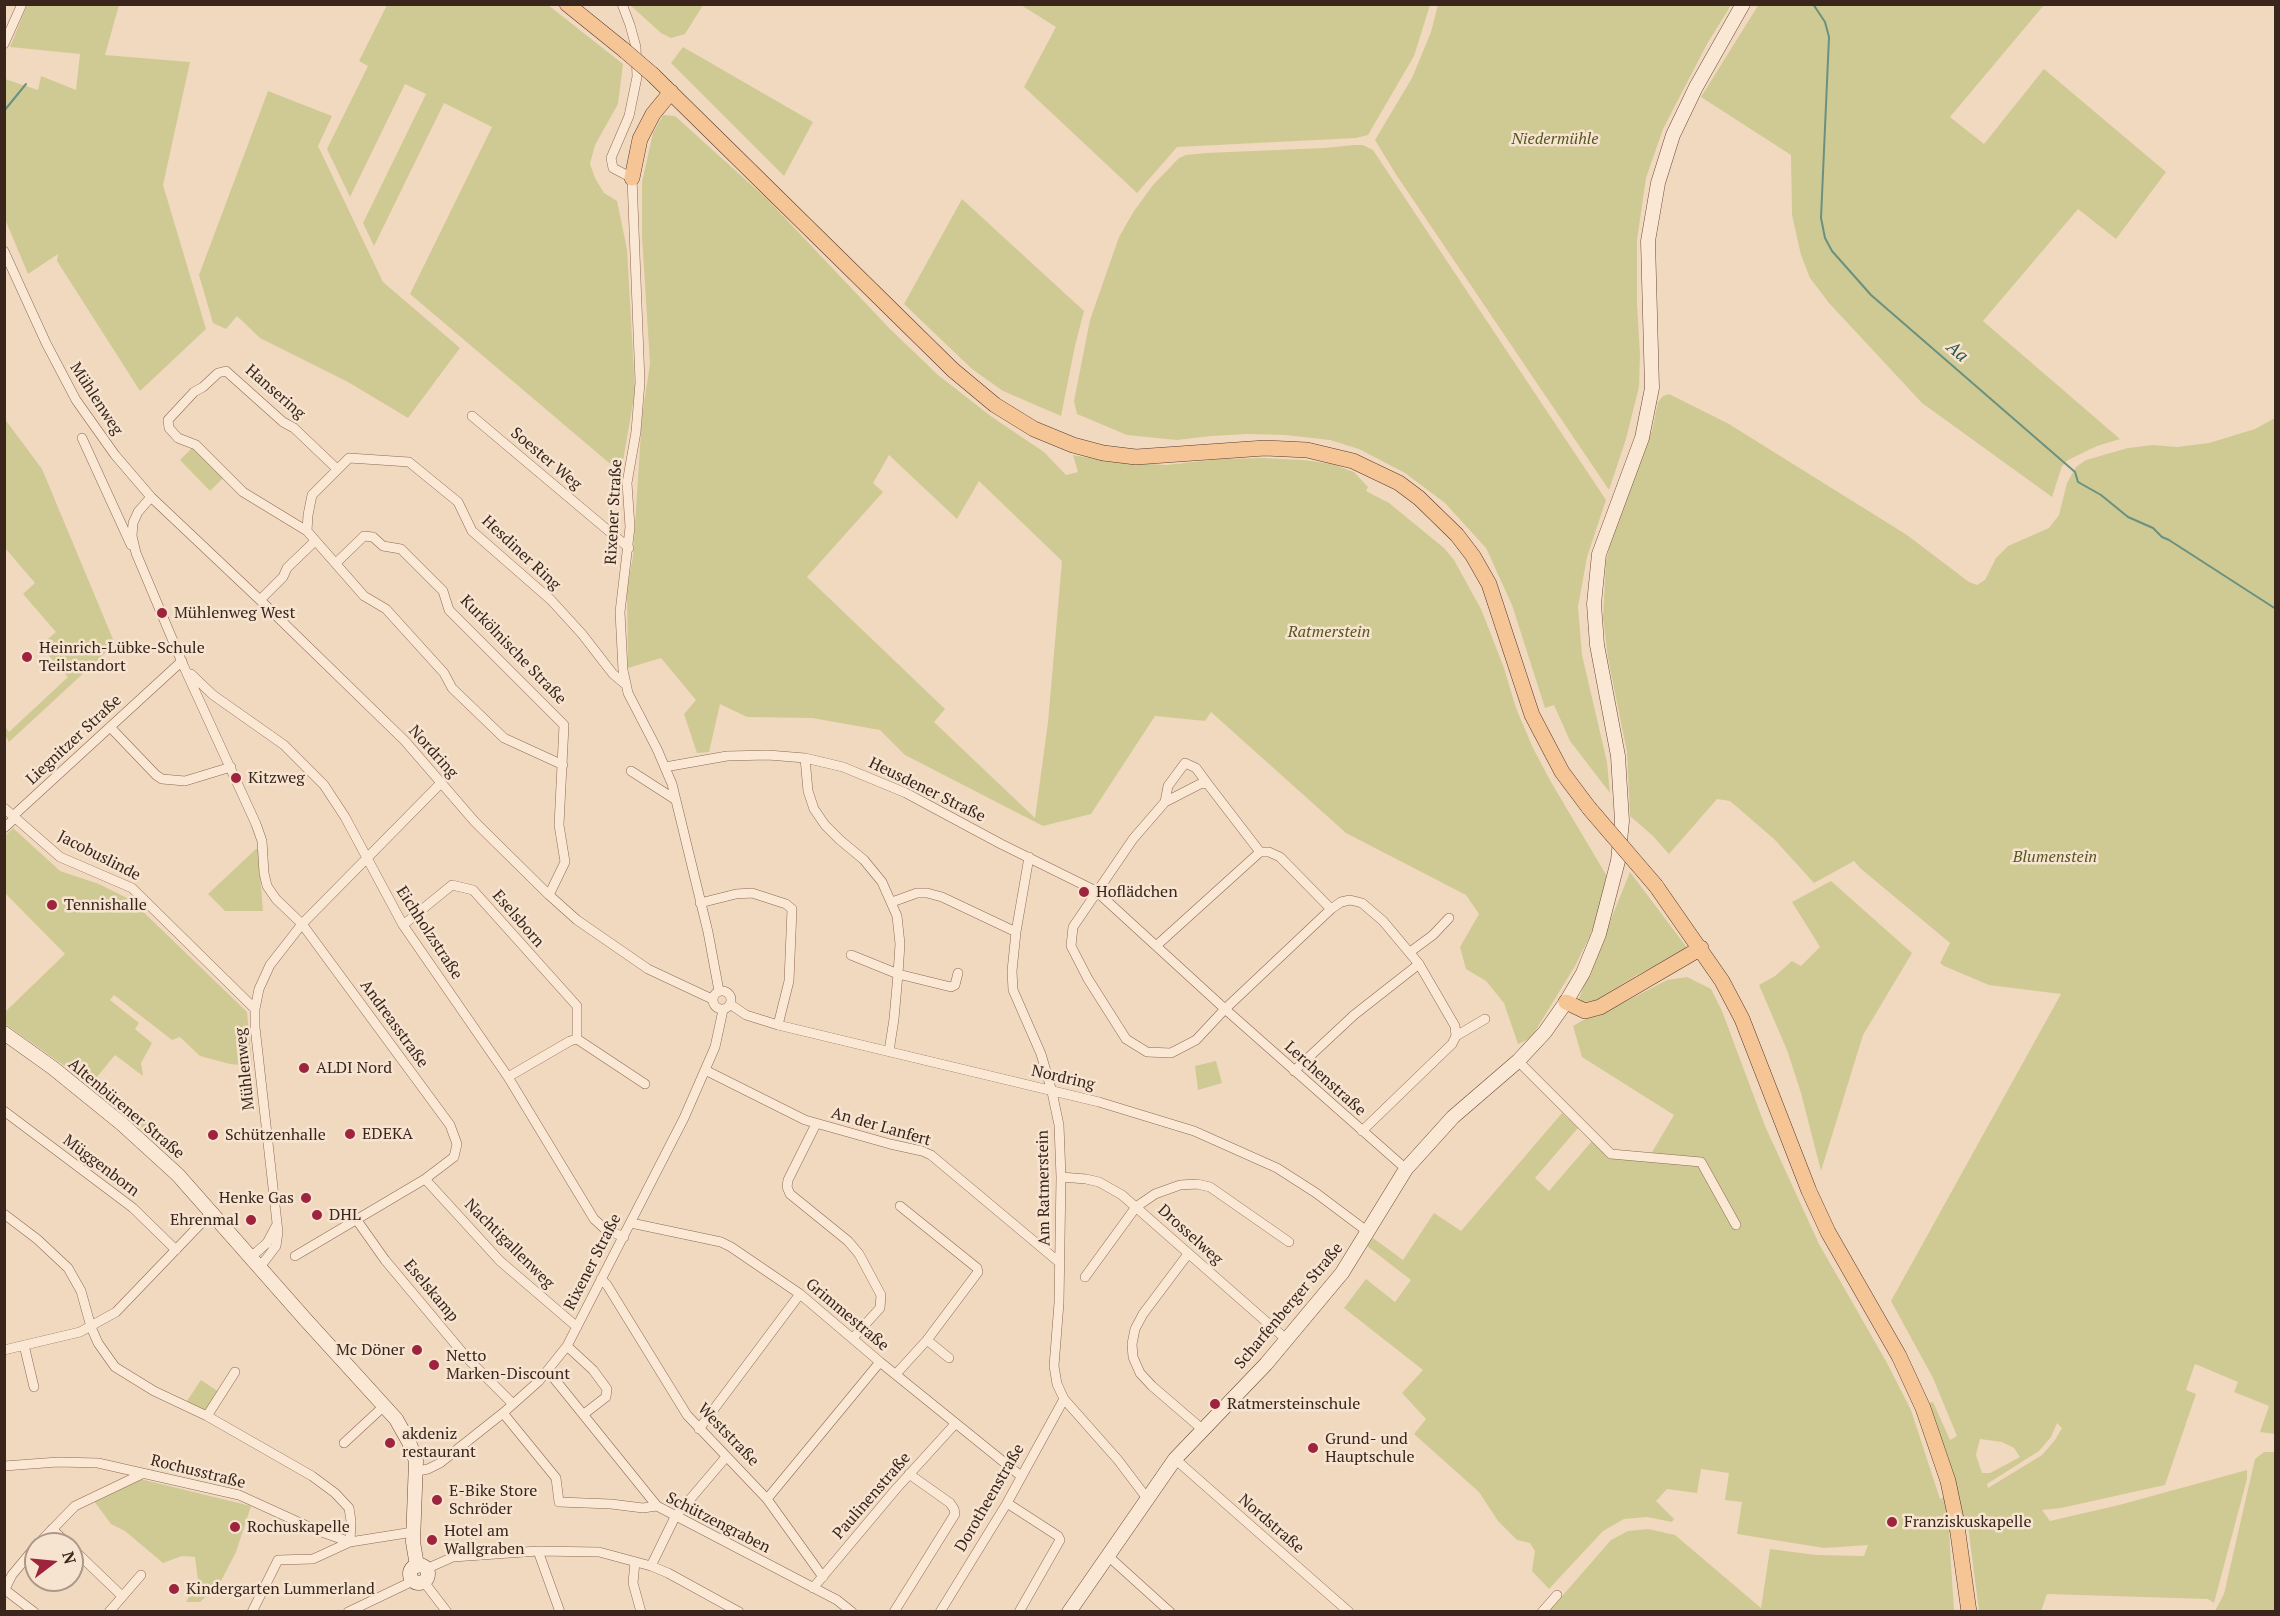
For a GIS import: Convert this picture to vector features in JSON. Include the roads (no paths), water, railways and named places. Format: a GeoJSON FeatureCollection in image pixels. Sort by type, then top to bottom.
{"type":"FeatureCollection","features":[{"type":"Feature","properties":{"kind":"main road"},"geometry":{"type":"LineString","coordinates":[[567,4],[653,75],[953,370],[995,405],[1052,438],[1103,453],[1136,457],[1265,448],[1307,450],[1353,461],[1399,483],[1457,535],[1473,556],[1489,584],[1532,715],[1562,772],[1589,808],[1656,886],[1701,948],[1742,1019],[1809,1191],[1828,1232],[1899,1356],[1918,1398],[1948,1481],[1956,1519],[1969,1611]]}},
{"type":"Feature","properties":{"kind":"main road"},"geometry":{"type":"LineString","coordinates":[[632,178],[643,132],[658,107],[671,92]]}},
{"type":"Feature","properties":{"kind":"main road"},"geometry":{"type":"LineString","coordinates":[[1566,1002],[1585,1011],[1600,1006],[1701,948]]}},
{"type":"Feature","properties":{"kind":"street"},"geometry":{"type":"LineString","coordinates":[[4,45],[22,4]]}},
{"type":"Feature","properties":{"kind":"street"},"geometry":{"type":"LineString","coordinates":[[622,4],[636,47],[637,77],[629,116],[611,158],[616,171],[632,178]]}},
{"type":"Feature","properties":{"kind":"street","name":"Scharfenberger Straße"},"geometry":{"type":"LineString","coordinates":[[1069,1611],[1174,1459],[1287,1340],[1342,1273],[1406,1169],[1453,1117],[1518,1061],[1545,1032],[1583,973],[1599,934],[1618,861],[1622,821],[1618,756],[1597,645],[1594,604],[1599,554],[1642,438],[1652,388],[1648,241],[1656,194],[1673,135],[1696,87],[1743,4]]}},
{"type":"Feature","properties":{"kind":"street","name":"Rixener Straße"},"geometry":{"type":"LineString","coordinates":[[632,178],[640,382],[636,432],[627,483],[629,548],[620,612],[624,684],[665,767],[676,800],[719,991]]}},
{"type":"Feature","properties":{"kind":"street","name":"Mühlenweg"},"geometry":{"type":"LineString","coordinates":[[4,251],[41,334],[76,400],[119,460],[151,497],[138,512],[133,523],[132,536],[136,553]]}},
{"type":"Feature","properties":{"kind":"street","name":"Hansering"},"geometry":{"type":"LineString","coordinates":[[308,531],[243,492],[196,445],[178,438],[169,428],[168,420],[194,392],[218,373],[226,371],[337,469]]}},
{"type":"Feature","properties":{"kind":"street","name":"Soester Weg"},"geometry":{"type":"LineString","coordinates":[[472,416],[629,548]]}},
{"type":"Feature","properties":{"kind":"street","name":"Mühlenweg"},"geometry":{"type":"LineString","coordinates":[[82,438],[120,524],[136,553],[260,836],[267,886],[276,899],[302,924]]}},
{"type":"Feature","properties":{"kind":"street","name":"Hesdiner Ring"},"geometry":{"type":"LineString","coordinates":[[308,531],[310,498],[345,460],[351,458],[404,460],[411,463],[458,502],[472,531],[551,600],[624,684]]}},
{"type":"Feature","properties":{"kind":"street","name":"Nordring"},"geometry":{"type":"LineString","coordinates":[[151,497],[261,600],[405,741],[476,822],[549,895],[577,920],[648,969],[712,999]]}},
{"type":"Feature","properties":{"kind":"street"},"geometry":{"type":"LineString","coordinates":[[308,531],[368,600],[386,609],[444,674],[455,692],[504,738],[563,765],[559,829],[565,862],[549,895]]}},
{"type":"Feature","properties":{"kind":"street","name":"Kurkölnische Straße"},"geometry":{"type":"LineString","coordinates":[[336,563],[364,536],[373,537],[383,546],[401,549],[443,591],[449,610],[564,725],[563,765]]}},
{"type":"Feature","properties":{"kind":"street"},"geometry":{"type":"LineString","coordinates":[[261,600],[283,577],[287,568],[315,541]]}},
{"type":"Feature","properties":{"kind":"street","name":"Eichholzstraße"},"geometry":{"type":"LineString","coordinates":[[183,664],[213,695],[284,745],[318,779],[345,817],[403,925],[508,1077],[594,1219],[605,1229],[624,1237]]}},
{"type":"Feature","properties":{"kind":"street","name":"Liegnitzer Straße"},"geometry":{"type":"LineString","coordinates":[[4,828],[110,728],[183,664]]}},
{"type":"Feature","properties":{"kind":"street"},"geometry":{"type":"LineString","coordinates":[[204,708],[205,698],[213,695]]}},
{"type":"Feature","properties":{"kind":"street"},"geometry":{"type":"LineString","coordinates":[[110,728],[162,779],[184,781],[231,767]]}},
{"type":"Feature","properties":{"kind":"street","name":"Heusdener Straße"},"geometry":{"type":"LineString","coordinates":[[665,767],[736,756],[768,755],[805,758],[843,767],[877,780],[1029,857]]}},
{"type":"Feature","properties":{"kind":"street"},"geometry":{"type":"LineString","coordinates":[[805,758],[808,791],[814,808],[832,832],[864,860],[882,882],[897,916],[900,944],[889,1051]]}},
{"type":"Feature","properties":{"kind":"street"},"geometry":{"type":"LineString","coordinates":[[1165,802],[1168,786],[1185,763],[1196,768],[1260,852]]}},
{"type":"Feature","properties":{"kind":"street"},"geometry":{"type":"LineString","coordinates":[[631,771],[676,800]]}},
{"type":"Feature","properties":{"kind":"street","name":"Mühlenweg"},"geometry":{"type":"LineString","coordinates":[[255,1262],[276,1246],[277,1224],[255,1027],[255,1009],[259,989],[270,965],[302,924],[441,783]]}},
{"type":"Feature","properties":{"kind":"street"},"geometry":{"type":"LineString","coordinates":[[1208,783],[1200,784],[1165,802],[1133,839],[1073,927],[1071,946],[1088,980],[1126,1039],[1147,1052],[1171,1053],[1196,1040],[1331,909],[1341,902],[1350,900],[1362,903],[1383,921],[1419,964],[1455,1026],[1456,1036],[1452,1044],[1362,1131]]}},
{"type":"Feature","properties":{"kind":"street","name":"Jacobuslinde"},"geometry":{"type":"LineString","coordinates":[[4,808],[60,857],[132,888],[255,1009]]}},
{"type":"Feature","properties":{"kind":"street"},"geometry":{"type":"LineString","coordinates":[[1156,946],[1260,852],[1269,852],[1280,857],[1331,909]]}},
{"type":"Feature","properties":{"kind":"street","name":"Lerchenstraße"},"geometry":{"type":"LineString","coordinates":[[1029,857],[1096,891],[1225,1010],[1406,1169]]}},
{"type":"Feature","properties":{"kind":"street","name":"Am Ratmerstein"},"geometry":{"type":"LineString","coordinates":[[1029,857],[1016,932],[1012,971],[1013,990],[1041,1054],[1059,1125],[1060,1263],[1054,1366],[1057,1384],[1064,1399],[1118,1460],[1146,1497]]}},
{"type":"Feature","properties":{"kind":"street","name":"Eselsborn"},"geometry":{"type":"LineString","coordinates":[[403,925],[452,885],[473,890],[577,1006],[577,1039]]}},
{"type":"Feature","properties":{"kind":"street"},"geometry":{"type":"LineString","coordinates":[[700,903],[736,894],[752,893],[786,904],[792,909],[789,981],[778,1025]]}},
{"type":"Feature","properties":{"kind":"street"},"geometry":{"type":"LineString","coordinates":[[892,902],[917,893],[927,893],[942,897],[1016,932]]}},
{"type":"Feature","properties":{"kind":"street"},"geometry":{"type":"LineString","coordinates":[[1410,952],[1433,935],[1449,918]]}},
{"type":"Feature","properties":{"kind":"street","name":"Andreasstraße"},"geometry":{"type":"LineString","coordinates":[[302,924],[450,1125],[457,1144],[454,1157],[425,1179]]}},
{"type":"Feature","properties":{"kind":"street"},"geometry":{"type":"LineString","coordinates":[[851,955],[898,974],[951,987],[956,985],[958,973]]}},
{"type":"Feature","properties":{"kind":"street"},"geometry":{"type":"LineString","coordinates":[[1294,1071],[1354,1015],[1419,964]]}},
{"type":"Feature","properties":{"kind":"street"},"geometry":{"type":"LineString","coordinates":[[719,991],[728,994],[731,998],[726,1007],[715,1006],[712,999],[719,991]]}},
{"type":"Feature","properties":{"kind":"street","name":"Rixener Straße"},"geometry":{"type":"LineString","coordinates":[[417,1471],[436,1466],[503,1413],[539,1381],[567,1346],[631,1223],[705,1070],[715,1047],[726,1007]]}},
{"type":"Feature","properties":{"kind":"street","name":"Nordring"},"geometry":{"type":"LineString","coordinates":[[726,1007],[778,1025],[1143,1114],[1234,1147],[1277,1168],[1316,1193],[1368,1232]]}},
{"type":"Feature","properties":{"kind":"street"},"geometry":{"type":"LineString","coordinates":[[1456,1036],[1485,1019]]}},
{"type":"Feature","properties":{"kind":"street","name":"Altenbürener Straße"},"geometry":{"type":"LineString","coordinates":[[4,1033],[53,1068],[140,1139],[178,1175],[401,1426],[414,1452],[417,1471],[413,1532],[414,1551],[420,1574]]}},
{"type":"Feature","properties":{"kind":"street"},"geometry":{"type":"LineString","coordinates":[[508,1077],[577,1039],[645,1084]]}},
{"type":"Feature","properties":{"kind":"street"},"geometry":{"type":"LineString","coordinates":[[1518,1061],[1611,1154],[1701,1162],[1736,1225]]}},
{"type":"Feature","properties":{"kind":"street","name":"An der Lanfert"},"geometry":{"type":"LineString","coordinates":[[705,1070],[816,1124],[931,1155],[1060,1263]]}},
{"type":"Feature","properties":{"kind":"street","name":"Müggenborn"},"geometry":{"type":"LineString","coordinates":[[4,1111],[133,1208],[176,1250]]}},
{"type":"Feature","properties":{"kind":"street"},"geometry":{"type":"LineString","coordinates":[[816,1124],[788,1180],[787,1187],[790,1194],[848,1240],[859,1254],[881,1295],[880,1308],[853,1338]]}},
{"type":"Feature","properties":{"kind":"street","name":"Drosselweg"},"geometry":{"type":"LineString","coordinates":[[1061,1177],[1086,1179],[1113,1189],[1287,1340]]}},
{"type":"Feature","properties":{"kind":"street"},"geometry":{"type":"LineString","coordinates":[[295,1256],[425,1179]]}},
{"type":"Feature","properties":{"kind":"street","name":"Nachtigallenweg"},"geometry":{"type":"LineString","coordinates":[[425,1179],[500,1261],[577,1327]]}},
{"type":"Feature","properties":{"kind":"street"},"geometry":{"type":"LineString","coordinates":[[1085,1277],[1136,1207],[1170,1187],[1197,1184],[1210,1187],[1289,1242]]}},
{"type":"Feature","properties":{"kind":"street"},"geometry":{"type":"LineString","coordinates":[[896,1374],[927,1340],[978,1272],[900,1206]]}},
{"type":"Feature","properties":{"kind":"street"},"geometry":{"type":"LineString","coordinates":[[4,1350],[80,1332],[116,1312],[212,1212]]}},
{"type":"Feature","properties":{"kind":"street"},"geometry":{"type":"LineString","coordinates":[[4,1214],[28,1231],[68,1268],[81,1291],[91,1327],[103,1351],[115,1367],[154,1391],[207,1416],[312,1476],[346,1504],[350,1512],[350,1542],[314,1559],[279,1560],[252,1611]]}},
{"type":"Feature","properties":{"kind":"street","name":"Eselskamp"},"geometry":{"type":"LineString","coordinates":[[356,1219],[385,1260],[466,1358],[513,1404]]}},
{"type":"Feature","properties":{"kind":"street","name":"Grimmestraße"},"geometry":{"type":"LineString","coordinates":[[631,1223],[721,1242],[731,1247],[800,1294],[955,1424],[1021,1476]]}},
{"type":"Feature","properties":{"kind":"street"},"geometry":{"type":"LineString","coordinates":[[1188,1254],[1143,1314],[1135,1329],[1132,1344],[1133,1357],[1140,1372],[1152,1386],[1202,1429]]}},
{"type":"Feature","properties":{"kind":"street","name":"Weststraße"},"geometry":{"type":"LineString","coordinates":[[601,1279],[607,1285],[679,1403],[699,1429],[767,1499],[823,1577]]}},
{"type":"Feature","properties":{"kind":"street"},"geometry":{"type":"LineString","coordinates":[[699,1429],[800,1294]]}},
{"type":"Feature","properties":{"kind":"street"},"geometry":{"type":"LineString","coordinates":[[927,1340],[949,1358]]}},
{"type":"Feature","properties":{"kind":"street"},"geometry":{"type":"LineString","coordinates":[[24,1345],[34,1387]]}},
{"type":"Feature","properties":{"kind":"street"},"geometry":{"type":"LineString","coordinates":[[567,1346],[593,1370],[607,1389],[606,1398],[584,1414]]}},
{"type":"Feature","properties":{"kind":"street"},"geometry":{"type":"LineString","coordinates":[[767,1499],[880,1362]]}},
{"type":"Feature","properties":{"kind":"street"},"geometry":{"type":"LineString","coordinates":[[548,1371],[657,1506]]}},
{"type":"Feature","properties":{"kind":"street"},"geometry":{"type":"LineString","coordinates":[[207,1416],[235,1372]]}},
{"type":"Feature","properties":{"kind":"street","name":"Dorotheenstraße"},"geometry":{"type":"LineString","coordinates":[[940,1611],[1007,1503],[1064,1399]]}},
{"type":"Feature","properties":{"kind":"street"},"geometry":{"type":"LineString","coordinates":[[344,1443],[384,1406]]}},
{"type":"Feature","properties":{"kind":"street","name":"Schützengraben"},"geometry":{"type":"LineString","coordinates":[[503,1413],[556,1478],[559,1502],[643,1508],[657,1506],[813,1587],[852,1611]]}},
{"type":"Feature","properties":{"kind":"street","name":"Paulinenstraße"},"geometry":{"type":"LineString","coordinates":[[813,1587],[909,1474],[955,1424]]}},
{"type":"Feature","properties":{"kind":"street"},"geometry":{"type":"LineString","coordinates":[[651,1566],[675,1517],[726,1457]]}},
{"type":"Feature","properties":{"kind":"street","name":"Nordstraße"},"geometry":{"type":"LineString","coordinates":[[1174,1459],[1349,1611]]}},
{"type":"Feature","properties":{"kind":"street","name":"Rochusstraße"},"geometry":{"type":"LineString","coordinates":[[4,1466],[58,1462],[98,1463],[239,1495],[316,1530],[350,1542],[413,1532]]}},
{"type":"Feature","properties":{"kind":"street"},"geometry":{"type":"LineString","coordinates":[[49,1532],[75,1506],[142,1474]]}},
{"type":"Feature","properties":{"kind":"street"},"geometry":{"type":"LineString","coordinates":[[894,1611],[955,1515],[950,1503],[909,1474]]}},
{"type":"Feature","properties":{"kind":"street"},"geometry":{"type":"LineString","coordinates":[[1007,1503],[1058,1536],[1060,1540],[1020,1611]]}},
{"type":"Feature","properties":{"kind":"street"},"geometry":{"type":"LineString","coordinates":[[52,1529],[55,1532]]}},
{"type":"Feature","properties":{"kind":"street"},"geometry":{"type":"LineString","coordinates":[[351,1611],[450,1558],[538,1551],[599,1552],[651,1566],[739,1611]]}},
{"type":"Feature","properties":{"kind":"street"},"geometry":{"type":"LineString","coordinates":[[538,1551],[560,1611]]}},
{"type":"Feature","properties":{"kind":"street"},"geometry":{"type":"LineString","coordinates":[[1107,1555],[1170,1611]]}},
{"type":"Feature","properties":{"kind":"street"},"geometry":{"type":"LineString","coordinates":[[24,1559],[5,1590],[34,1611]]}},
{"type":"Feature","properties":{"kind":"street"},"geometry":{"type":"LineString","coordinates":[[84,1560],[122,1596]]}},
{"type":"Feature","properties":{"kind":"street"},"geometry":{"type":"LineString","coordinates":[[635,1563],[633,1583],[641,1611]]}},
{"type":"Feature","properties":{"kind":"street"},"geometry":{"type":"LineString","coordinates":[[420,1574],[447,1611]]}},
{"type":"Feature","properties":{"kind":"street"},"geometry":{"type":"LineString","coordinates":[[109,1611],[141,1575]]}},
{"type":"Feature","properties":{"kind":"street"},"geometry":{"type":"LineString","coordinates":[[1542,1611],[1557,1595]]}},
{"type":"Feature","properties":{"kind":"waterway","name":"Aa"},"geometry":{"type":"LineString","coordinates":[[1813,4],[1825,22],[1829,37],[1821,218],[1825,238],[1832,251],[1871,295],[2075,472],[2078,482],[2101,495],[2128,517],[2153,528],[2162,537],[2276,609]]}},
{"type":"Feature","properties":{"kind":"waterway"},"geometry":{"type":"LineString","coordinates":[[4,111],[26,84]]}},
{"type":"Feature","properties":{"kind":"place","name":"Mühlenweg West"},"geometry":{"type":"Point","coordinates":[162,613]}},
{"type":"Feature","properties":{"kind":"place","name":"Heinrich-Lübke-Schule Teilstandort"},"geometry":{"type":"Point","coordinates":[27,657]}},
{"type":"Feature","properties":{"kind":"place","name":"Kitzweg"},"geometry":{"type":"Point","coordinates":[236,778]}},
{"type":"Feature","properties":{"kind":"place","name":"Hoflädchen"},"geometry":{"type":"Point","coordinates":[1084,892]}},
{"type":"Feature","properties":{"kind":"place","name":"Tennishalle"},"geometry":{"type":"Point","coordinates":[52,905]}},
{"type":"Feature","properties":{"kind":"place","name":"ALDI Nord"},"geometry":{"type":"Point","coordinates":[304,1068]}},
{"type":"Feature","properties":{"kind":"place","name":"EDEKA"},"geometry":{"type":"Point","coordinates":[350,1134]}},
{"type":"Feature","properties":{"kind":"place","name":"Schützenhalle"},"geometry":{"type":"Point","coordinates":[213,1135]}},
{"type":"Feature","properties":{"kind":"place","name":"Henke Gas"},"geometry":{"type":"Point","coordinates":[306,1198]}},
{"type":"Feature","properties":{"kind":"place","name":"DHL"},"geometry":{"type":"Point","coordinates":[317,1215]}},
{"type":"Feature","properties":{"kind":"place","name":"Ehrenmal"},"geometry":{"type":"Point","coordinates":[251,1220]}},
{"type":"Feature","properties":{"kind":"place","name":"Mc Döner"},"geometry":{"type":"Point","coordinates":[417,1350]}},
{"type":"Feature","properties":{"kind":"place","name":"Netto Marken-Discount"},"geometry":{"type":"Point","coordinates":[434,1365]}},
{"type":"Feature","properties":{"kind":"place","name":"Ratmersteinschule"},"geometry":{"type":"Point","coordinates":[1215,1404]}},
{"type":"Feature","properties":{"kind":"place","name":"akdeniz restaurant"},"geometry":{"type":"Point","coordinates":[390,1443]}},
{"type":"Feature","properties":{"kind":"place","name":"Grund- und Hauptschule"},"geometry":{"type":"Point","coordinates":[1313,1448]}},
{"type":"Feature","properties":{"kind":"place","name":"E-Bike Store Schröder"},"geometry":{"type":"Point","coordinates":[437,1500]}},
{"type":"Feature","properties":{"kind":"place","name":"Franziskuskapelle"},"geometry":{"type":"Point","coordinates":[1892,1522]}},
{"type":"Feature","properties":{"kind":"place","name":"Rochuskapelle"},"geometry":{"type":"Point","coordinates":[235,1527]}},
{"type":"Feature","properties":{"kind":"place","name":"Hotel am Wallgraben"},"geometry":{"type":"Point","coordinates":[432,1540]}},
{"type":"Feature","properties":{"kind":"place","name":"Kindergarten Lummerland"},"geometry":{"type":"Point","coordinates":[174,1589]}},
{"type":"Feature","properties":{"kind":"park label","name":"Niedermühle"},"geometry":{"type":"Point","coordinates":[1555,139]}},
{"type":"Feature","properties":{"kind":"park label","name":"Ratmerstein"},"geometry":{"type":"Point","coordinates":[1329,632]}},
{"type":"Feature","properties":{"kind":"park label","name":"Blumenstein"},"geometry":{"type":"Point","coordinates":[2055,857]}}]}
